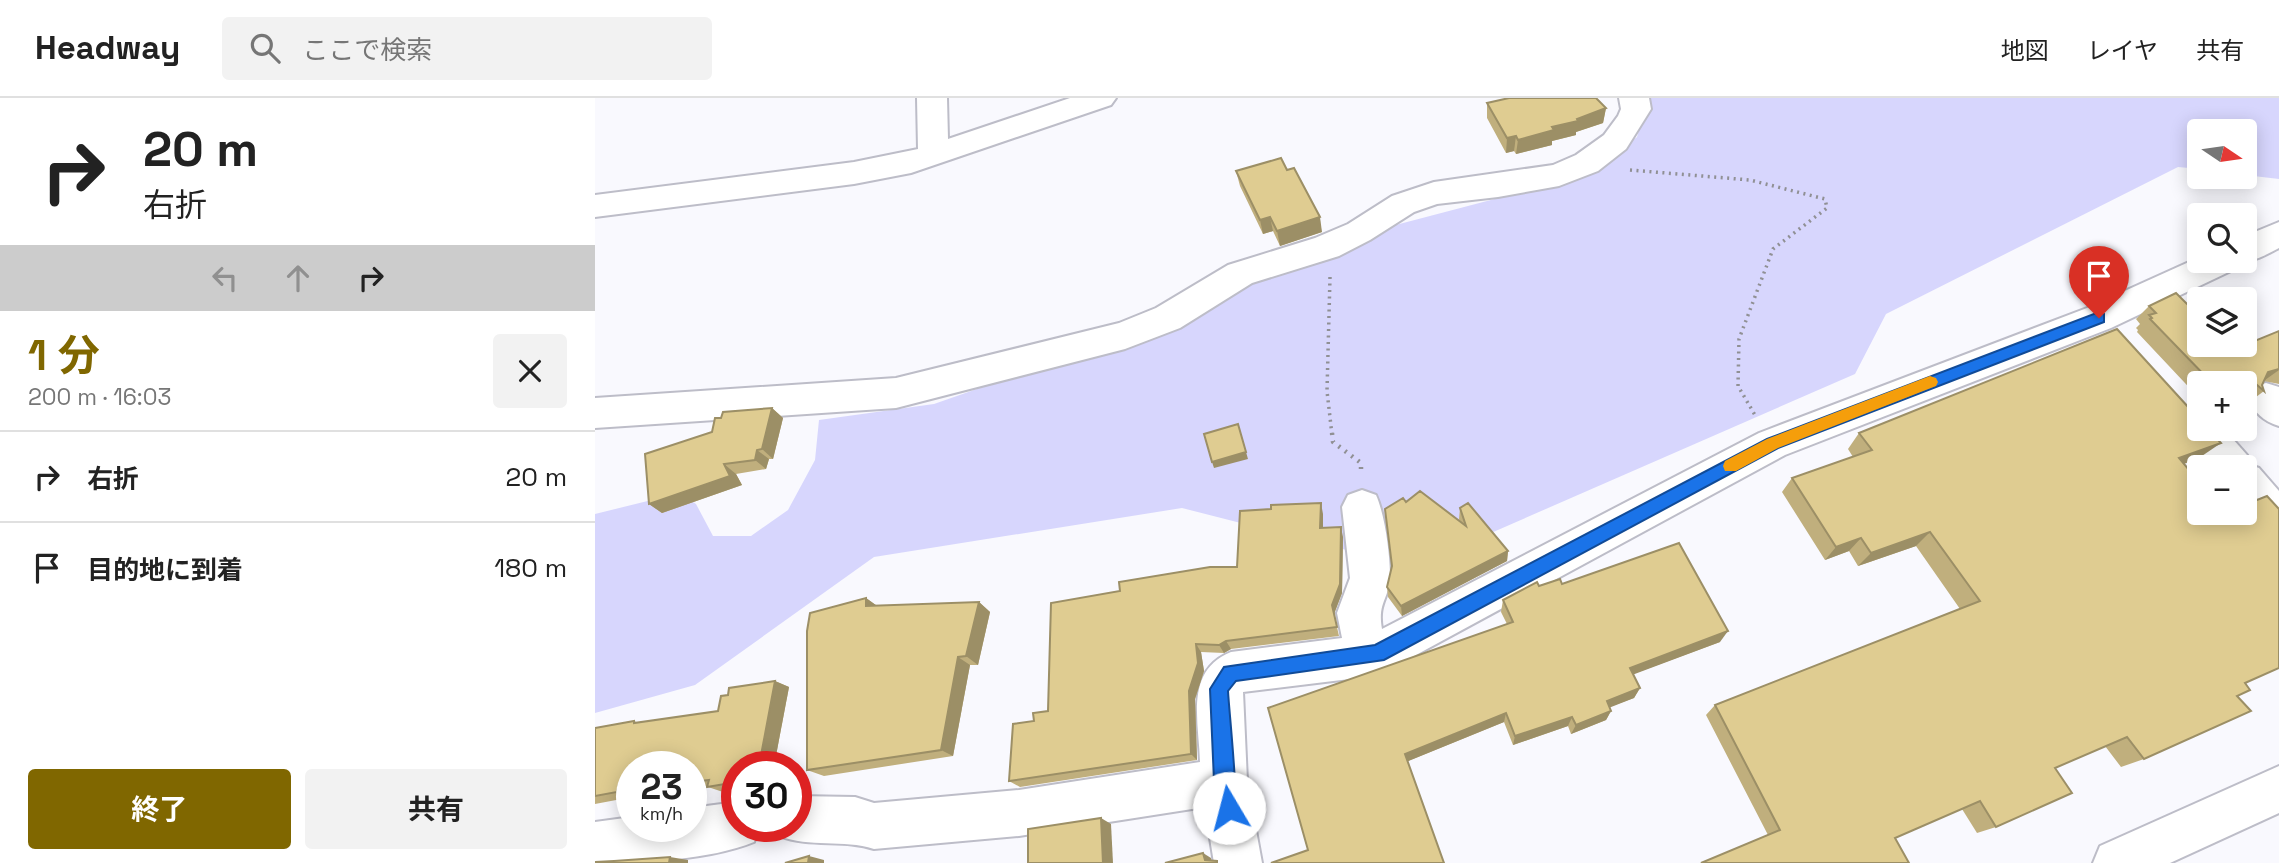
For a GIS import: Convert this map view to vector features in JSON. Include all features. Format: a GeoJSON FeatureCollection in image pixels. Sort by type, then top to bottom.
{"type":"FeatureCollection","features":[{"type":"Feature","properties":{"kind":"street"},"geometry":{"type":"LineString","coordinates":[[932,98],[933,155]]}},
{"type":"Feature","properties":{"kind":"street"},"geometry":{"type":"LineString","coordinates":[[595,205],[855,173],[933,155],[1101,98]]}},
{"type":"Feature","properties":{"kind":"street"},"geometry":{"type":"LineString","coordinates":[[595,413],[896,393],[1125,335],[1168,318],[1240,274],[1331,245],[1359,232],[1403,204],[1434,193],[1498,186],[1559,175],[1587,163],[1615,142],[1632,119],[1636,109],[1634,98]]}},
{"type":"Feature","properties":{"kind":"street"},"geometry":{"type":"LineString","coordinates":[[2257,244],[2279,234]]}},
{"type":"Feature","properties":{"kind":"street"},"geometry":{"type":"LineString","coordinates":[[1238,863],[1224,781],[1219,689],[1231,673],[1377,654],[1772,444],[2108,328],[2201,273]]}},
{"type":"Feature","properties":{"kind":"street"},"geometry":{"type":"LineString","coordinates":[[2211,441],[2223,455]]}},
{"type":"Feature","properties":{"kind":"street"},"geometry":{"type":"LineString","coordinates":[[2257,494],[2279,519]]}},
{"type":"Feature","properties":{"kind":"street"},"geometry":{"type":"LineString","coordinates":[[1362,508],[1370,578],[1358,613],[1366,656]]}},
{"type":"Feature","properties":{"kind":"street"},"geometry":{"type":"LineString","coordinates":[[812,819],[855,820],[874,826],[1006,814],[1224,781]]}},
{"type":"Feature","properties":{"kind":"street"},"geometry":{"type":"LineString","coordinates":[[2117,863],[2279,789]]}},
{"type":"Feature","properties":{"kind":"street"},"geometry":{"type":"LineString","coordinates":[[595,846],[721,827]]}},
{"type":"Feature","properties":{"kind":"path"},"geometry":{"type":"LineString","coordinates":[[1587,163],[1603,167],[1749,180],[1825,199],[1827,208],[1773,249],[1739,339],[1738,386],[1772,444]]}},
{"type":"Feature","properties":{"kind":"path"},"geometry":{"type":"LineString","coordinates":[[1331,245],[1327,391],[1333,442],[1361,463]]}},
{"type":"Feature","properties":{"kind":"shaded area"},"geometry":{"type":"Polygon","coordinates":[[[1648,98],[2279,98],[2279,179],[2257,176],[2257,119],[2187,119],[2187,168],[2178,167],[1886,314],[1855,374],[1413,567],[1182,508],[874,557],[695,685],[595,713],[595,514],[680,493],[696,504],[713,536],[751,536],[788,510],[815,460],[819,420],[934,404],[1014,376],[1388,227],[1590,174],[1637,137],[1648,98]]]}},
{"type":"Feature","properties":{"kind":"building"},"geometry":{"type":"Polygon","coordinates":[[[1509,98],[1596,98],[1606,108],[1577,119],[1578,121],[1552,127],[1554,130],[1518,140],[1516,136],[1507,138],[1487,103],[1509,98]]]}},
{"type":"Feature","properties":{"kind":"building"},"geometry":{"type":"Polygon","coordinates":[[[1281,158],[1287,170],[1294,168],[1320,217],[1277,231],[1270,217],[1260,220],[1236,171],[1281,158]]]}},
{"type":"Feature","properties":{"kind":"building"},"geometry":{"type":"Polygon","coordinates":[[[2176,293],[2187,304],[2187,357],[2257,357],[2257,340],[2279,331],[2279,369],[2268,372],[2262,385],[2264,391],[2257,385],[2257,371],[2200,371],[2150,319],[2152,318],[2149,315],[2156,313],[2149,306],[2176,293]]]}},
{"type":"Feature","properties":{"kind":"building"},"geometry":{"type":"Polygon","coordinates":[[[2117,329],[2187,406],[2187,441],[2221,443],[2179,458],[2187,468],[2187,525],[2257,525],[2257,500],[2267,496],[2279,509],[2279,668],[2245,683],[2250,690],[2237,696],[2251,711],[2144,759],[2127,737],[2055,768],[2072,793],[1996,827],[1980,801],[1895,838],[1909,863],[1701,863],[1780,830],[1715,705],[1980,601],[1930,532],[1871,553],[1861,538],[1836,547],[1792,478],[1872,450],[1859,433],[2117,329]]]}},
{"type":"Feature","properties":{"kind":"building"},"geometry":{"type":"Polygon","coordinates":[[[772,408],[762,449],[757,450],[755,460],[724,464],[730,476],[649,504],[645,454],[712,432],[715,418],[721,418],[723,412],[772,408]]]}},
{"type":"Feature","properties":{"kind":"building"},"geometry":{"type":"Polygon","coordinates":[[[1238,424],[1246,452],[1212,462],[1204,434],[1238,424]]]}},
{"type":"Feature","properties":{"kind":"building"},"geometry":{"type":"Polygon","coordinates":[[[1420,491],[1466,526],[1460,508],[1468,503],[1508,551],[1401,606],[1387,587],[1392,566],[1385,509],[1403,498],[1406,502],[1420,491]]]}},
{"type":"Feature","properties":{"kind":"building"},"geometry":{"type":"Polygon","coordinates":[[[1321,503],[1320,528],[1341,527],[1340,584],[1332,605],[1337,627],[1226,641],[1219,645],[1196,644],[1198,663],[1189,691],[1191,754],[1009,781],[1013,724],[1034,721],[1033,713],[1048,711],[1051,603],[1120,591],[1119,582],[1210,567],[1237,567],[1240,511],[1271,509],[1271,505],[1321,503]]]}},
{"type":"Feature","properties":{"kind":"building"},"geometry":{"type":"Polygon","coordinates":[[[1679,543],[1728,631],[1630,668],[1640,688],[1607,701],[1611,711],[1576,725],[1572,717],[1515,736],[1506,713],[1405,754],[1444,863],[1271,863],[1308,850],[1268,708],[1513,622],[1503,600],[1537,582],[1539,586],[1560,579],[1562,584],[1679,543]]]}},
{"type":"Feature","properties":{"kind":"building"},"geometry":{"type":"Polygon","coordinates":[[[866,598],[866,606],[979,602],[966,656],[958,657],[941,750],[812,769],[812,751],[807,751],[807,631],[810,613],[866,598]]]}},
{"type":"Feature","properties":{"kind":"building"},"geometry":{"type":"Polygon","coordinates":[[[775,681],[762,751],[721,751],[721,785],[707,787],[707,751],[616,751],[616,792],[595,796],[595,728],[718,711],[721,696],[728,695],[729,688],[775,681]]]}},
{"type":"Feature","properties":{"kind":"building"},"geometry":{"type":"Polygon","coordinates":[[[1101,818],[1103,863],[1028,863],[1028,829],[1101,818]]]}},
{"type":"Feature","properties":{"kind":"building"},"geometry":{"type":"Polygon","coordinates":[[[1203,853],[1205,860],[1217,863],[1165,863],[1203,853]]]}},
{"type":"Feature","properties":{"kind":"building"},"geometry":{"type":"Polygon","coordinates":[[[809,856],[808,863],[785,863],[809,856]]]}},
{"type":"Feature","properties":{"kind":"building"},"geometry":{"type":"Polygon","coordinates":[[[670,857],[669,863],[595,863],[595,862],[670,857]]]}},
{"type":"Feature","properties":{"kind":"slow traffic"},"geometry":{"type":"LineString","coordinates":[[1731,466],[1772,444],[1930,382]]}},
{"type":"Feature","properties":{"kind":"route"},"geometry":{"type":"LineString","coordinates":[[1229,808],[1224,781],[1219,689],[1231,673],[1377,654],[1772,444],[2099,318]]}}]}
